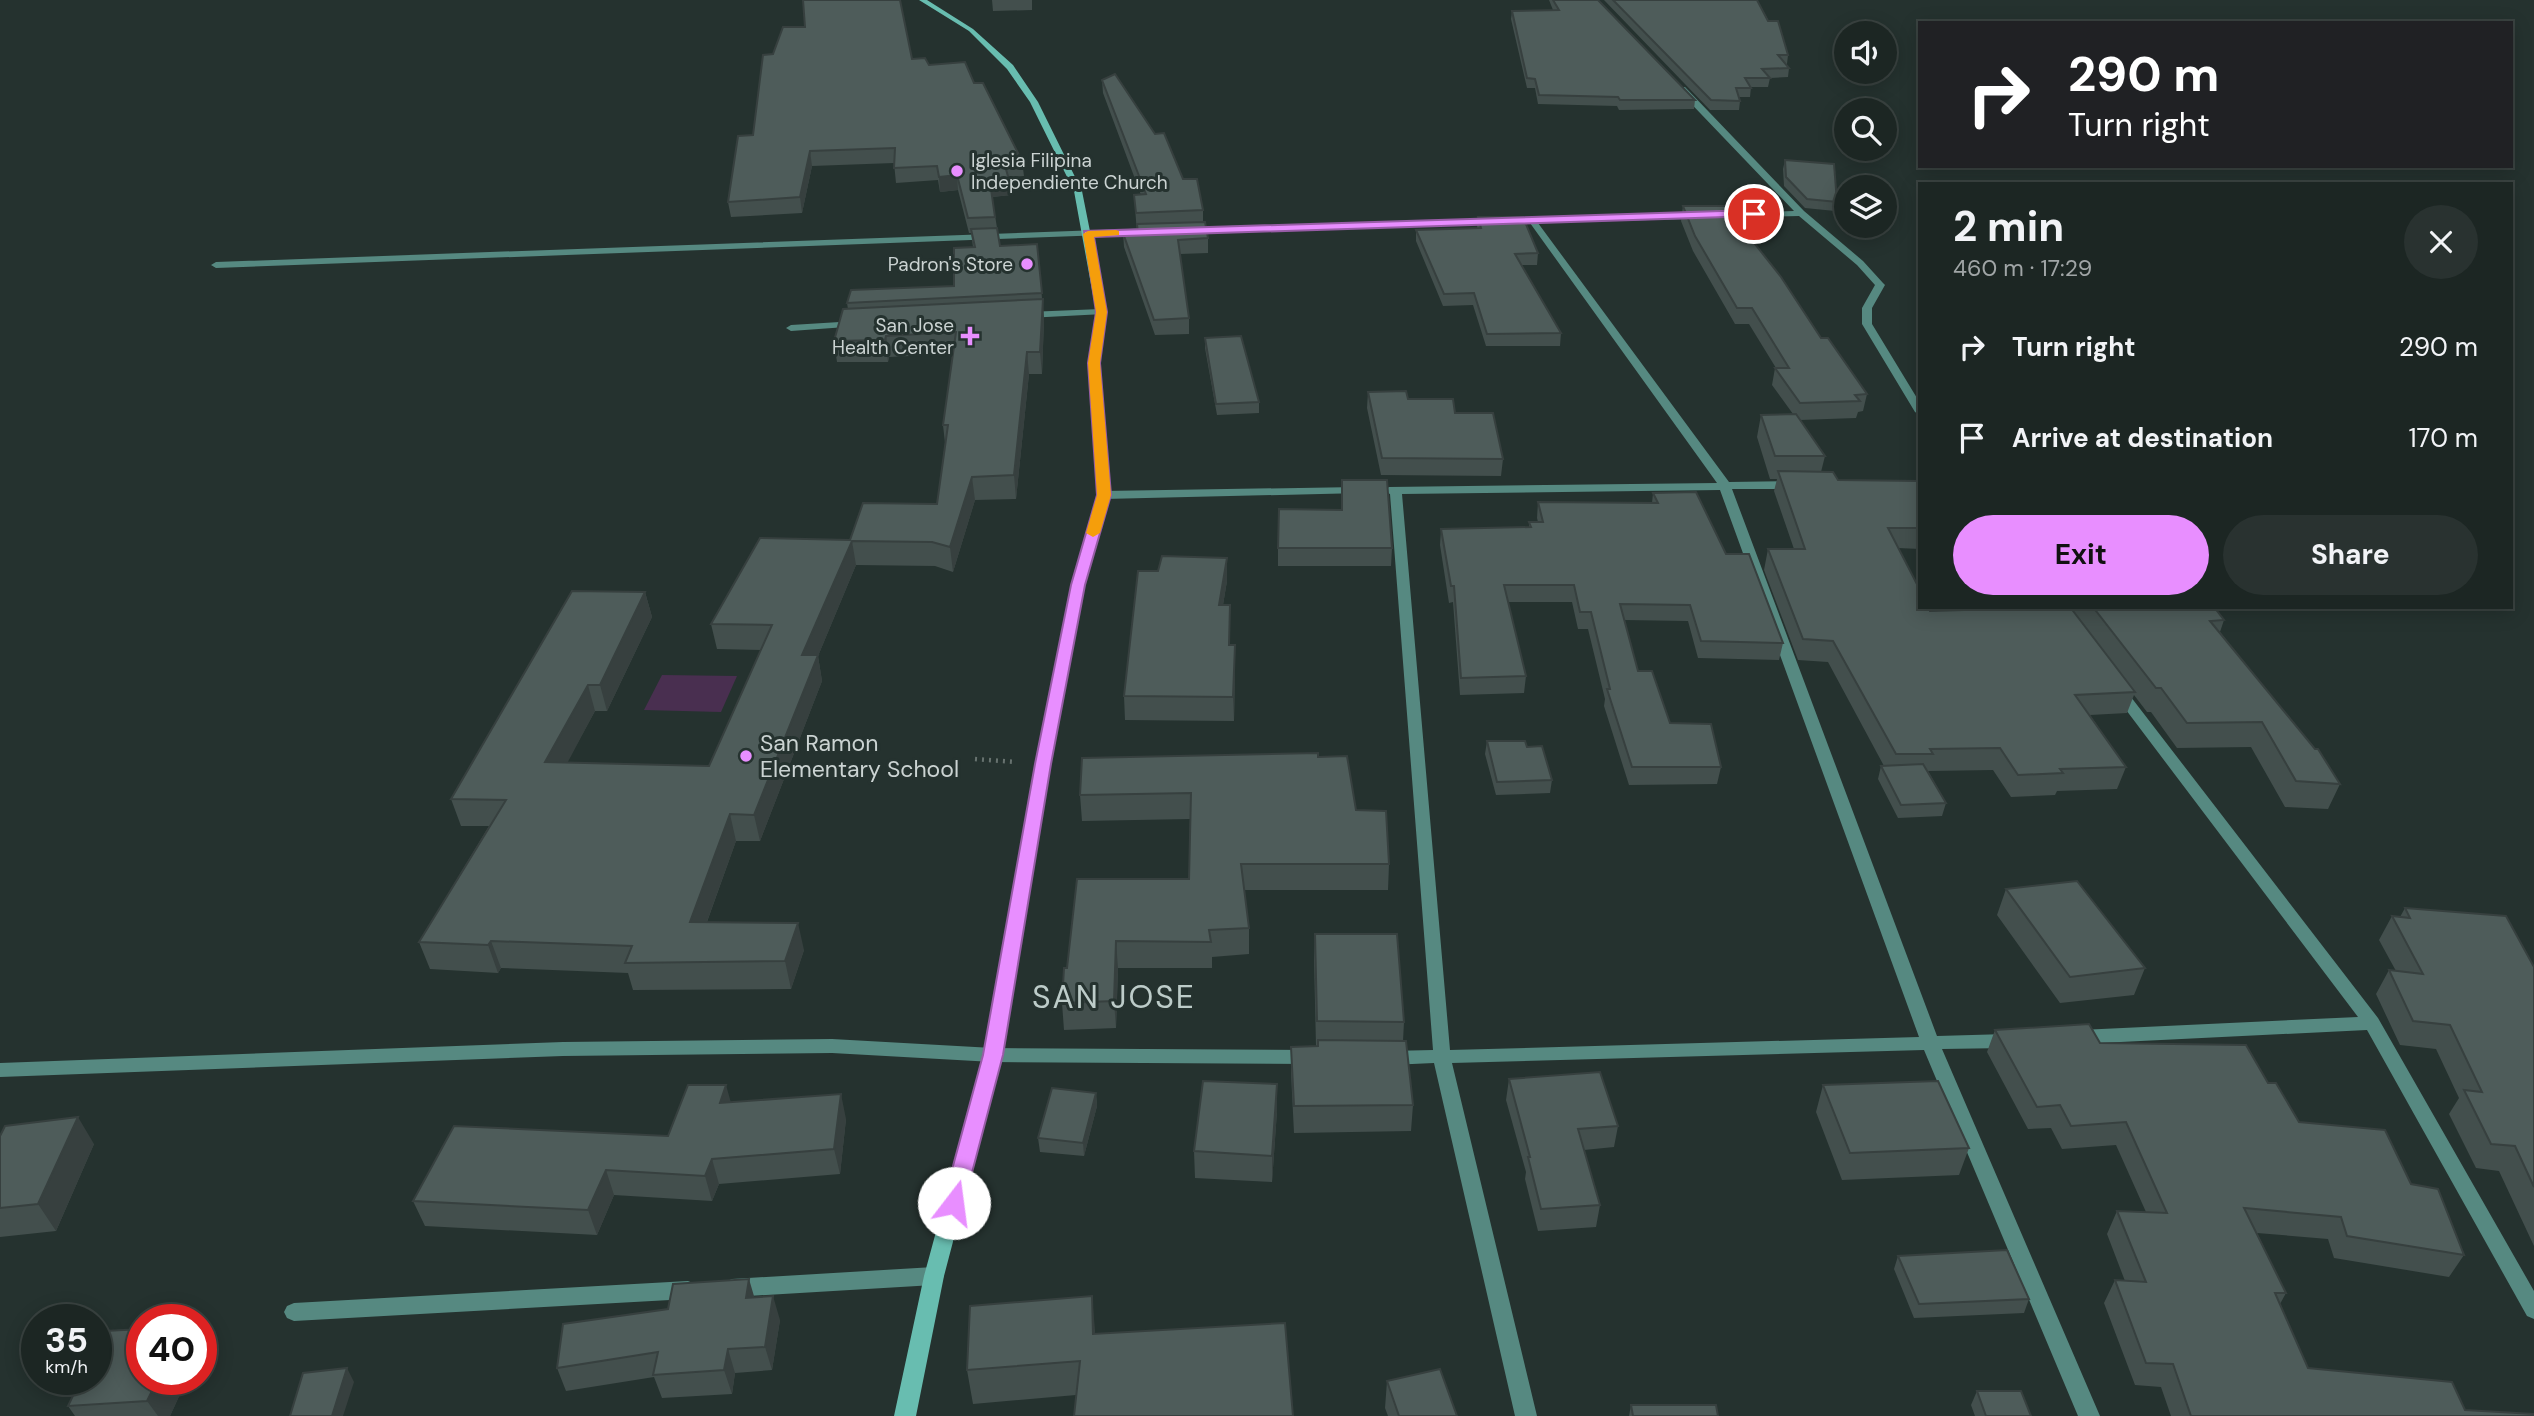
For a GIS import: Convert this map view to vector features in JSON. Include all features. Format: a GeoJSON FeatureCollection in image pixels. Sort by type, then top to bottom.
{"type":"FeatureCollection","features":[{"type":"Feature","properties":{"kind":"street"},"geometry":{"type":"LineString","coordinates":[[905,1416],[934,1276],[993,1055],[1043,764],[1078,585],[1104,495],[1094,363],[1101,312],[1078,191],[1034,102],[1010,67],[971,30],[922,0]]}},
{"type":"Feature","properties":{"kind":"street"},"geometry":{"type":"LineString","coordinates":[[1677,84],[1801,213],[1860,263],[1880,285],[1867,304],[1867,324],[1918,409]]}},
{"type":"Feature","properties":{"kind":"street"},"geometry":{"type":"LineString","coordinates":[[1185,230],[1801,213]]}},
{"type":"Feature","properties":{"kind":"street"},"geometry":{"type":"LineString","coordinates":[[1531,219],[1724,484],[1931,1045],[2089,1416]]}},
{"type":"Feature","properties":{"kind":"street"},"geometry":{"type":"LineString","coordinates":[[216,265],[1171,231]]}},
{"type":"Feature","properties":{"kind":"street"},"geometry":{"type":"LineString","coordinates":[[1020,316],[1101,312]]}},
{"type":"Feature","properties":{"kind":"street"},"geometry":{"type":"LineString","coordinates":[[791,328],[872,324]]}},
{"type":"Feature","properties":{"kind":"street"},"geometry":{"type":"LineString","coordinates":[[1526,1416],[1442,1058],[1389,491],[1724,484],[1808,485]]}},
{"type":"Feature","properties":{"kind":"street"},"geometry":{"type":"LineString","coordinates":[[1104,495],[1368,491]]}},
{"type":"Feature","properties":{"kind":"street"},"geometry":{"type":"LineString","coordinates":[[2106,673],[2372,1023],[2534,1310]]}},
{"type":"Feature","properties":{"kind":"street"},"geometry":{"type":"LineString","coordinates":[[2069,1038],[2372,1023]]}},
{"type":"Feature","properties":{"kind":"street"},"geometry":{"type":"LineString","coordinates":[[1374,1058],[1931,1045],[2027,1040]]}},
{"type":"Feature","properties":{"kind":"street"},"geometry":{"type":"LineString","coordinates":[[0,1070],[563,1049],[832,1046],[993,1055],[1333,1058]]}},
{"type":"Feature","properties":{"kind":"street"},"geometry":{"type":"LineString","coordinates":[[294,1312],[934,1276]]}},
{"type":"Feature","properties":{"kind":"path"},"geometry":{"type":"LineString","coordinates":[[975,760],[1043,764]]}},
{"type":"Feature","properties":{"kind":"shaded area"},"geometry":{"type":"Polygon","coordinates":[[[662,675],[737,676],[721,712],[644,710],[662,675]]]}},
{"type":"Feature","properties":{"kind":"building"},"geometry":{"type":"Polygon","coordinates":[[[803,0],[900,0],[912,59],[925,58],[929,65],[965,62],[974,83],[983,83],[1022,161],[1004,162],[1009,180],[990,182],[995,217],[968,218],[957,175],[939,177],[937,166],[894,168],[895,148],[810,151],[800,197],[728,202],[738,136],[753,135],[763,55],[773,54],[783,27],[805,27],[803,0]]]}},
{"type":"Feature","properties":{"kind":"building"},"geometry":{"type":"Polygon","coordinates":[[[1553,0],[1598,0],[1695,100],[1620,100],[1618,97],[1539,95],[1535,79],[1527,78],[1512,11],[1559,10],[1553,0]]]}},
{"type":"Feature","properties":{"kind":"building"},"geometry":{"type":"Polygon","coordinates":[[[1613,0],[1757,0],[1768,21],[1778,21],[1788,55],[1778,55],[1789,68],[1762,69],[1770,78],[1745,78],[1751,88],[1736,88],[1740,101],[1711,100],[1613,0]]]}},
{"type":"Feature","properties":{"kind":"building"},"geometry":{"type":"Polygon","coordinates":[[[1115,74],[1155,134],[1164,133],[1183,179],[1197,179],[1203,210],[1136,213],[1134,195],[1146,194],[1102,80],[1115,74]]]}},
{"type":"Feature","properties":{"kind":"building"},"geometry":{"type":"Polygon","coordinates":[[[1785,160],[1834,164],[1834,202],[1807,199],[1786,177],[1785,160]]]}},
{"type":"Feature","properties":{"kind":"building"},"geometry":{"type":"Polygon","coordinates":[[[1683,206],[1725,206],[1781,277],[1821,338],[1828,338],[1867,394],[1855,395],[1860,401],[1800,403],[1775,368],[1789,368],[1752,308],[1737,308],[1695,236],[1683,206]]]}},
{"type":"Feature","properties":{"kind":"building"},"geometry":{"type":"Polygon","coordinates":[[[1478,217],[1523,217],[1538,253],[1515,254],[1561,333],[1487,334],[1474,293],[1444,294],[1416,230],[1481,228],[1478,217]]]}},
{"type":"Feature","properties":{"kind":"building"},"geometry":{"type":"Polygon","coordinates":[[[1205,222],[1208,238],[1178,240],[1189,318],[1154,320],[1123,233],[1138,233],[1137,224],[1205,222]]]}},
{"type":"Feature","properties":{"kind":"building"},"geometry":{"type":"Polygon","coordinates":[[[997,228],[1000,246],[1037,244],[1042,293],[847,303],[851,290],[954,286],[954,248],[975,247],[971,229],[997,228]]]}},
{"type":"Feature","properties":{"kind":"building"},"geometry":{"type":"Polygon","coordinates":[[[1043,299],[1040,352],[1027,352],[1014,475],[972,477],[950,547],[932,542],[852,541],[802,655],[818,655],[754,815],[730,814],[690,922],[798,923],[785,961],[625,963],[632,946],[491,941],[488,945],[419,942],[506,800],[451,799],[572,591],[645,592],[600,685],[588,685],[545,762],[709,766],[772,625],[711,624],[760,538],[850,540],[863,503],[937,504],[948,425],[943,425],[956,332],[886,336],[885,340],[834,341],[843,309],[1043,299]]]}},
{"type":"Feature","properties":{"kind":"building"},"geometry":{"type":"Polygon","coordinates":[[[1241,336],[1259,402],[1216,404],[1205,338],[1241,336]]]}},
{"type":"Feature","properties":{"kind":"building"},"geometry":{"type":"Polygon","coordinates":[[[1406,391],[1408,399],[1453,399],[1455,413],[1493,413],[1503,459],[1382,458],[1368,392],[1406,391]]]}},
{"type":"Feature","properties":{"kind":"building"},"geometry":{"type":"Polygon","coordinates":[[[1796,414],[1825,456],[1775,456],[1761,415],[1796,414]]]}},
{"type":"Feature","properties":{"kind":"building"},"geometry":{"type":"Polygon","coordinates":[[[1778,471],[1833,472],[1838,480],[1918,481],[1918,528],[1888,528],[1918,586],[1918,609],[2072,609],[2135,692],[2075,695],[2126,767],[2060,769],[2063,773],[2018,775],[2000,748],[1930,749],[1933,754],[1896,754],[1833,641],[1803,639],[1768,549],[1805,549],[1778,471]]]}},
{"type":"Feature","properties":{"kind":"building"},"geometry":{"type":"Polygon","coordinates":[[[1342,480],[1387,480],[1392,548],[1278,548],[1279,509],[1342,510],[1342,480]]]}},
{"type":"Feature","properties":{"kind":"building"},"geometry":{"type":"Polygon","coordinates":[[[1696,492],[1726,554],[1749,554],[1783,643],[1701,641],[1690,605],[1620,604],[1638,671],[1652,671],[1670,723],[1711,724],[1721,767],[1632,767],[1607,689],[1610,689],[1591,612],[1580,612],[1574,585],[1504,585],[1526,676],[1461,678],[1454,586],[1451,586],[1441,529],[1531,527],[1529,522],[1543,522],[1538,502],[1658,503],[1653,493],[1696,492]]]}},
{"type":"Feature","properties":{"kind":"building"},"geometry":{"type":"Polygon","coordinates":[[[1162,556],[1227,558],[1219,605],[1230,605],[1229,645],[1235,645],[1233,697],[1124,696],[1138,571],[1158,571],[1162,556]]]}},
{"type":"Feature","properties":{"kind":"building"},"geometry":{"type":"Polygon","coordinates":[[[2095,609],[2216,609],[2224,620],[2210,621],[2315,749],[2318,749],[2340,784],[2296,781],[2262,722],[2187,723],[2161,688],[2156,688],[2095,609]]]}},
{"type":"Feature","properties":{"kind":"building"},"geometry":{"type":"Polygon","coordinates":[[[1487,741],[1525,741],[1527,747],[1542,746],[1552,780],[1497,782],[1487,741]]]}},
{"type":"Feature","properties":{"kind":"building"},"geometry":{"type":"Polygon","coordinates":[[[1318,753],[1318,757],[1347,756],[1356,810],[1386,811],[1389,864],[1241,864],[1249,928],[1209,930],[1211,942],[1116,941],[1114,1001],[1062,1003],[1064,968],[1067,968],[1077,879],[1189,879],[1191,793],[1080,795],[1082,758],[1318,753]]]}},
{"type":"Feature","properties":{"kind":"building"},"geometry":{"type":"Polygon","coordinates":[[[1923,764],[1946,803],[1901,805],[1881,766],[1923,764]]]}},
{"type":"Feature","properties":{"kind":"building"},"geometry":{"type":"Polygon","coordinates":[[[2077,881],[2145,968],[2070,977],[2006,889],[2077,881]]]}},
{"type":"Feature","properties":{"kind":"building"},"geometry":{"type":"Polygon","coordinates":[[[2405,908],[2506,916],[2534,967],[2534,1187],[2515,1146],[2491,1144],[2464,1090],[2482,1092],[2450,1025],[2413,1021],[2389,970],[2423,974],[2392,916],[2410,918],[2405,908]]]}},
{"type":"Feature","properties":{"kind":"building"},"geometry":{"type":"Polygon","coordinates":[[[1315,934],[1397,934],[1404,1022],[1317,1021],[1315,934]]]}},
{"type":"Feature","properties":{"kind":"building"},"geometry":{"type":"Polygon","coordinates":[[[2089,1024],[2100,1043],[2246,1045],[2268,1083],[2276,1083],[2299,1122],[2385,1130],[2411,1184],[2438,1189],[2464,1255],[2347,1236],[2341,1217],[2244,1208],[2286,1293],[2275,1293],[2308,1368],[2452,1382],[2465,1410],[2534,1416],[2191,1416],[2173,1364],[2146,1363],[2115,1280],[2146,1282],[2117,1211],[2167,1213],[2126,1122],[2071,1126],[2060,1105],[2037,1107],[1995,1030],[2089,1024]]]}},
{"type":"Feature","properties":{"kind":"building"},"geometry":{"type":"Polygon","coordinates":[[[1318,1040],[1406,1041],[1413,1105],[1294,1106],[1291,1047],[1318,1046],[1318,1040]]]}},
{"type":"Feature","properties":{"kind":"building"},"geometry":{"type":"Polygon","coordinates":[[[1600,1072],[1618,1126],[1578,1129],[1600,1205],[1541,1209],[1509,1079],[1600,1072]]]}},
{"type":"Feature","properties":{"kind":"building"},"geometry":{"type":"Polygon","coordinates":[[[1203,1081],[1277,1084],[1272,1156],[1194,1151],[1203,1081]]]}},
{"type":"Feature","properties":{"kind":"building"},"geometry":{"type":"Polygon","coordinates":[[[1938,1081],[1969,1148],[1850,1153],[1823,1085],[1938,1081]]]}},
{"type":"Feature","properties":{"kind":"building"},"geometry":{"type":"Polygon","coordinates":[[[688,1085],[726,1085],[720,1103],[841,1094],[834,1149],[712,1159],[705,1176],[606,1170],[588,1210],[413,1201],[454,1126],[668,1136],[688,1085]]]}},
{"type":"Feature","properties":{"kind":"building"},"geometry":{"type":"Polygon","coordinates":[[[1052,1088],[1096,1093],[1083,1143],[1038,1138],[1052,1088]]]}},
{"type":"Feature","properties":{"kind":"building"},"geometry":{"type":"Polygon","coordinates":[[[78,1117],[38,1204],[0,1208],[0,1136],[5,1126],[78,1117]]]}},
{"type":"Feature","properties":{"kind":"building"},"geometry":{"type":"Polygon","coordinates":[[[2007,1250],[2029,1299],[1919,1304],[1898,1256],[2007,1250]]]}},
{"type":"Feature","properties":{"kind":"building"},"geometry":{"type":"Polygon","coordinates":[[[749,1279],[746,1298],[773,1296],[765,1347],[728,1349],[724,1370],[653,1375],[658,1352],[557,1368],[563,1324],[668,1309],[673,1284],[749,1279]]]}},
{"type":"Feature","properties":{"kind":"building"},"geometry":{"type":"Polygon","coordinates":[[[1092,1296],[1093,1334],[1285,1323],[1293,1416],[1074,1416],[1080,1361],[967,1370],[970,1306],[1092,1296]]]}},
{"type":"Feature","properties":{"kind":"building"},"geometry":{"type":"Polygon","coordinates":[[[126,1330],[126,1395],[150,1395],[147,1401],[68,1406],[73,1395],[112,1395],[112,1331],[126,1330]]]}},
{"type":"Feature","properties":{"kind":"building"},"geometry":{"type":"Polygon","coordinates":[[[347,1368],[332,1416],[290,1416],[303,1373],[347,1368]]]}},
{"type":"Feature","properties":{"kind":"building"},"geometry":{"type":"Polygon","coordinates":[[[1440,1369],[1457,1416],[1399,1416],[1387,1381],[1440,1369]]]}},
{"type":"Feature","properties":{"kind":"building"},"geometry":{"type":"Polygon","coordinates":[[[1977,1391],[2021,1391],[2031,1416],[1986,1416],[1977,1391]]]}},
{"type":"Feature","properties":{"kind":"building"},"geometry":{"type":"Polygon","coordinates":[[[1631,1405],[1716,1405],[1718,1416],[1633,1416],[1631,1405]]]}},
{"type":"Feature","properties":{"kind":"slow traffic"},"geometry":{"type":"LineString","coordinates":[[1093,533],[1104,495],[1094,363],[1101,312],[1088,234],[1116,233]]}},
{"type":"Feature","properties":{"kind":"place","name":"Iglesia Filipina Independiente Church"},"geometry":{"type":"Point","coordinates":[957,171]}},
{"type":"Feature","properties":{"kind":"place","name":"Padron's Store"},"geometry":{"type":"Point","coordinates":[1027,264]}},
{"type":"Feature","properties":{"kind":"place","name":"San Jose Health Center"},"geometry":{"type":"Point","coordinates":[970,336]}},
{"type":"Feature","properties":{"kind":"place","name":"San Ramon Elementary School"},"geometry":{"type":"Point","coordinates":[746,756]}},
{"type":"Feature","properties":{"kind":"district","name":"SAN JOSE"},"geometry":{"type":"Point","coordinates":[1114,997]}},
{"type":"Feature","properties":{"kind":"route"},"geometry":{"type":"LineString","coordinates":[[954,1203],[993,1055],[1043,764],[1078,585],[1104,495],[1094,363],[1101,312],[1088,234],[1754,214]]}}]}
